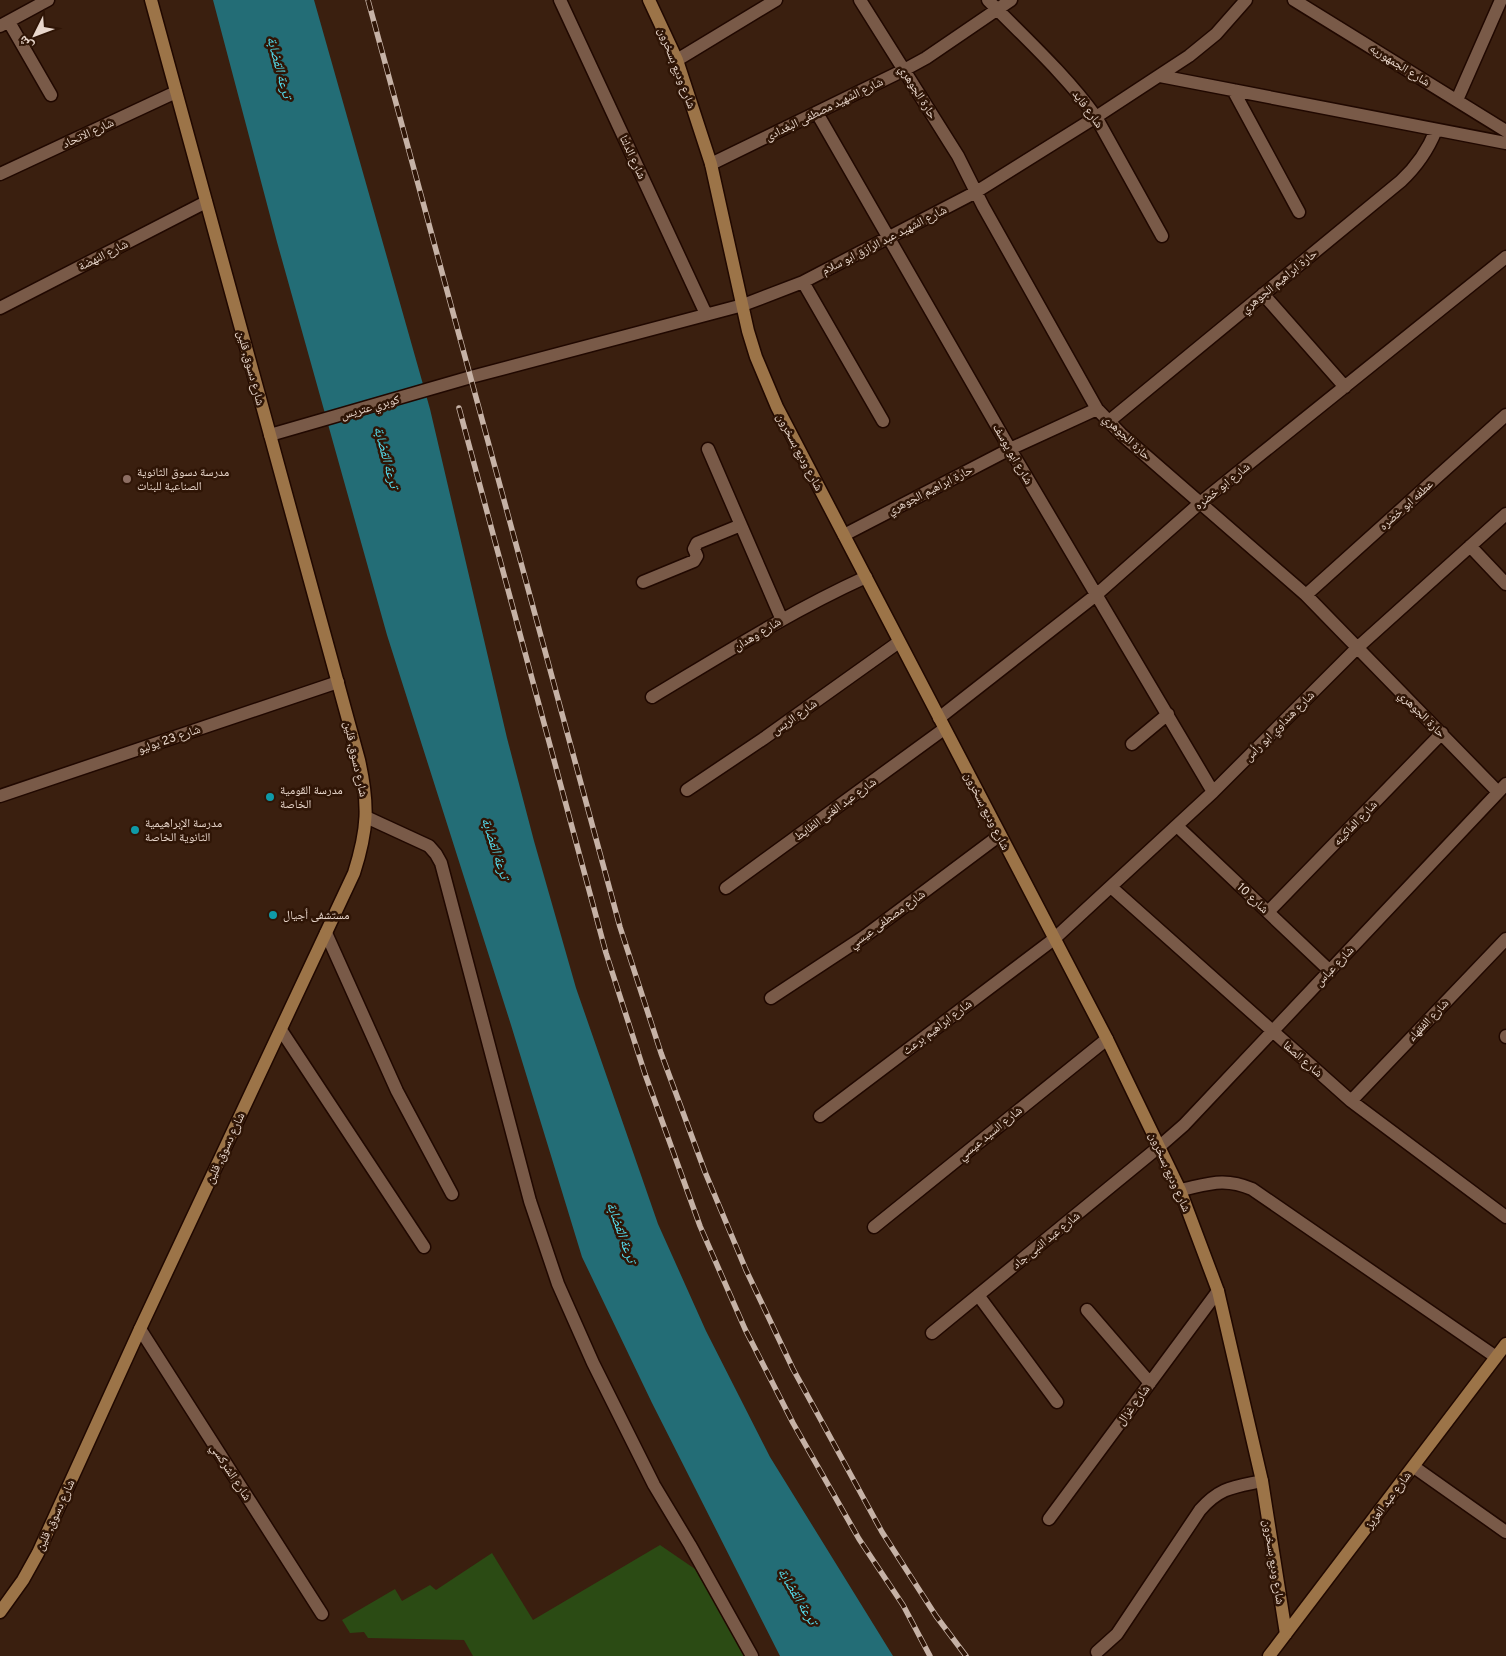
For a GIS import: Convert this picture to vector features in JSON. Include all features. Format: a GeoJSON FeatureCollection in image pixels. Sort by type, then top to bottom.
{"type":"FeatureCollection","features":[{"type":"Feature","properties":{"kind":"street"},"geometry":{"type":"LineString","coordinates":[[48,0],[4,24],[51,95]]}},
{"type":"Feature","properties":{"kind":"street","name":"شارع دسوق, قلين"},"geometry":{"type":"LineString","coordinates":[[0,1612],[23,1580],[38,1553],[140,1329],[354,873],[363,846],[366,817],[365,788],[359,760],[150,0]]}},
{"type":"Feature","properties":{"kind":"street","name":"شارع الدلتا"},"geometry":{"type":"LineString","coordinates":[[560,0],[706,314]]}},
{"type":"Feature","properties":{"kind":"street","name":"شارع وديع بسخرون"},"geometry":{"type":"LineString","coordinates":[[649,0],[677,60],[711,164],[748,331],[777,407],[1107,1039],[1180,1190],[1218,1291],[1262,1481],[1286,1634]]}},
{"type":"Feature","properties":{"kind":"street"},"geometry":{"type":"LineString","coordinates":[[677,60],[776,0]]}},
{"type":"Feature","properties":{"kind":"street","name":"حارة الجوهري"},"geometry":{"type":"LineString","coordinates":[[860,0],[958,156],[987,214],[1097,409],[1108,422],[1200,504],[1306,595],[1442,733],[1502,788]]}},
{"type":"Feature","properties":{"kind":"street","name":"شارع الشهيد مصطفى البغدادى"},"geometry":{"type":"LineString","coordinates":[[711,164],[926,58],[993,5],[1011,0]]}},
{"type":"Feature","properties":{"kind":"street","name":"شارع الشهيد عبد الرازق ابو سلام"},"geometry":{"type":"LineString","coordinates":[[471,377],[743,304],[803,282],[976,192],[1096,117],[1189,56],[1216,34],[1246,0]]}},
{"type":"Feature","properties":{"kind":"street","name":"شارع الجمهوريه"},"geometry":{"type":"LineString","coordinates":[[1294,0],[1506,130]]}},
{"type":"Feature","properties":{"kind":"street"},"geometry":{"type":"LineString","coordinates":[[1457,100],[1501,0]]}},
{"type":"Feature","properties":{"kind":"street","name":"شارع فايد"},"geometry":{"type":"LineString","coordinates":[[993,5],[1074,88],[1096,117],[1162,236]]}},
{"type":"Feature","properties":{"kind":"street"},"geometry":{"type":"LineString","coordinates":[[1160,76],[1506,143]]}},
{"type":"Feature","properties":{"kind":"street"},"geometry":{"type":"LineString","coordinates":[[1233,90],[1299,212]]}},
{"type":"Feature","properties":{"kind":"street","name":"شارع الاتحاد"},"geometry":{"type":"LineString","coordinates":[[0,174],[176,92]]}},
{"type":"Feature","properties":{"kind":"street","name":"شارع ابو يوسف"},"geometry":{"type":"LineString","coordinates":[[817,113],[1010,449],[1214,792]]}},
{"type":"Feature","properties":{"kind":"street","name":"حارة ابراهيم الجوهري"},"geometry":{"type":"LineString","coordinates":[[1108,422],[1406,176],[1422,157],[1436,130]]}},
{"type":"Feature","properties":{"kind":"street","name":"شارع النهضة"},"geometry":{"type":"LineString","coordinates":[[0,308],[206,202]]}},
{"type":"Feature","properties":{"kind":"street","name":"شارع ابو خضره"},"geometry":{"type":"LineString","coordinates":[[942,723],[1096,595],[1200,504],[1506,256]]}},
{"type":"Feature","properties":{"kind":"street"},"geometry":{"type":"LineString","coordinates":[[803,282],[883,421]]}},
{"type":"Feature","properties":{"kind":"street"},"geometry":{"type":"LineString","coordinates":[[1263,294],[1345,387]]}},
{"type":"Feature","properties":{"kind":"street","name":"كوبري عتريس"},"geometry":{"type":"LineString","coordinates":[[270,435],[471,377]]}},
{"type":"Feature","properties":{"kind":"street","name":"حارة ابراهيم الجوهري"},"geometry":{"type":"LineString","coordinates":[[844,534],[1010,449],[1097,409]]}},
{"type":"Feature","properties":{"kind":"street","name":"عطفه ابو خضره"},"geometry":{"type":"LineString","coordinates":[[1306,595],[1506,415]]}},
{"type":"Feature","properties":{"kind":"street"},"geometry":{"type":"LineString","coordinates":[[708,449],[782,620]]}},
{"type":"Feature","properties":{"kind":"street","name":"شارع هنداوي ابو رأس"},"geometry":{"type":"LineString","coordinates":[[1054,939],[1214,792],[1357,648],[1506,514]]}},
{"type":"Feature","properties":{"kind":"street"},"geometry":{"type":"LineString","coordinates":[[643,582],[694,561],[697,556],[694,549],[697,543],[741,525]]}},
{"type":"Feature","properties":{"kind":"street"},"geometry":{"type":"LineString","coordinates":[[1470,546],[1506,584]]}},
{"type":"Feature","properties":{"kind":"street","name":"شارع وهدان"},"geometry":{"type":"LineString","coordinates":[[652,697],[819,599],[866,577]]}},
{"type":"Feature","properties":{"kind":"street","name":"شارع الريس"},"geometry":{"type":"LineString","coordinates":[[687,790],[763,739],[899,642]]}},
{"type":"Feature","properties":{"kind":"street","name":"شارع 23 يوليو"},"geometry":{"type":"LineString","coordinates":[[0,796],[338,682]]}},
{"type":"Feature","properties":{"kind":"street"},"geometry":{"type":"LineString","coordinates":[[1132,744],[1168,714]]}},
{"type":"Feature","properties":{"kind":"street","name":"شارع عبد الغنى الظايط"},"geometry":{"type":"LineString","coordinates":[[726,888],[942,723]]}},
{"type":"Feature","properties":{"kind":"street","name":"شارع الماكينه"},"geometry":{"type":"LineString","coordinates":[[1268,912],[1442,733]]}},
{"type":"Feature","properties":{"kind":"street","name":"شارع عباس"},"geometry":{"type":"LineString","coordinates":[[1160,1146],[1184,1124],[1502,788]]}},
{"type":"Feature","properties":{"kind":"street"},"geometry":{"type":"LineString","coordinates":[[366,817],[428,846],[442,863],[530,1201],[558,1284],[594,1363],[654,1485],[752,1656]]}},
{"type":"Feature","properties":{"kind":"street","name":"شارع 10"},"geometry":{"type":"LineString","coordinates":[[1177,826],[1330,970]]}},
{"type":"Feature","properties":{"kind":"street","name":"شارع مصطفى عيسي"},"geometry":{"type":"LineString","coordinates":[[771,998],[865,936],[1000,835]]}},
{"type":"Feature","properties":{"kind":"street","name":"شارع الصفا"},"geometry":{"type":"LineString","coordinates":[[1111,887],[1351,1101],[1506,1217]]}},
{"type":"Feature","properties":{"kind":"street"},"geometry":{"type":"LineString","coordinates":[[326,933],[397,1091],[452,1194]]}},
{"type":"Feature","properties":{"kind":"street","name":"شارع ابراهيم برعث"},"geometry":{"type":"LineString","coordinates":[[820,1116],[1054,939]]}},
{"type":"Feature","properties":{"kind":"street","name":"شارع الفقهاء"},"geometry":{"type":"LineString","coordinates":[[1351,1101],[1506,939]]}},
{"type":"Feature","properties":{"kind":"street"},"geometry":{"type":"LineString","coordinates":[[281,1030],[424,1247]]}},
{"type":"Feature","properties":{"kind":"street","name":"شارع السيد عيسي"},"geometry":{"type":"LineString","coordinates":[[874,1227],[1107,1039]]}},
{"type":"Feature","properties":{"kind":"street","name":"شارع عبد النبى جاد"},"geometry":{"type":"LineString","coordinates":[[932,1333],[1160,1146]]}},
{"type":"Feature","properties":{"kind":"street"},"geometry":{"type":"LineString","coordinates":[[1180,1190],[1224,1182],[1252,1189],[1496,1357]]}},
{"type":"Feature","properties":{"kind":"street","name":"شارع غزال"},"geometry":{"type":"LineString","coordinates":[[1049,1519],[1218,1291]]}},
{"type":"Feature","properties":{"kind":"street"},"geometry":{"type":"LineString","coordinates":[[978,1296],[1057,1402]]}},
{"type":"Feature","properties":{"kind":"street"},"geometry":{"type":"LineString","coordinates":[[1087,1310],[1150,1383]]}},
{"type":"Feature","properties":{"kind":"street","name":"شارع الشركسي"},"geometry":{"type":"LineString","coordinates":[[140,1329],[322,1614]]}},
{"type":"Feature","properties":{"kind":"street","name":"شارع عبد العزيز"},"geometry":{"type":"LineString","coordinates":[[1269,1656],[1506,1344]]}},
{"type":"Feature","properties":{"kind":"street"},"geometry":{"type":"LineString","coordinates":[[1414,1467],[1506,1532]]}},
{"type":"Feature","properties":{"kind":"street"},"geometry":{"type":"LineString","coordinates":[[1098,1652],[1116,1634],[1208,1501],[1218,1493],[1229,1488],[1262,1481]]}},
{"type":"Feature","properties":{"kind":"green space"},"geometry":{"type":"Polygon","coordinates":[[[660,1545],[695,1569],[746,1656],[473,1656],[464,1640],[368,1638],[364,1632],[350,1633],[342,1620],[395,1589],[402,1601],[430,1585],[436,1590],[492,1553],[533,1620],[660,1545]]]}},
{"type":"Feature","properties":{"kind":"water","name":"ترعة القضابة"},"geometry":{"type":"Polygon","coordinates":[[[213,0],[314,0],[430,409],[507,738],[534,841],[576,988],[658,1224],[706,1331],[770,1457],[893,1656],[780,1656],[652,1403],[582,1257],[511,1025],[387,635],[277,242],[213,0]]]}},
{"type":"Feature","properties":{"kind":"railway"},"geometry":{"type":"LineString","coordinates":[[368,0],[620,927],[661,1053],[705,1172],[746,1270],[793,1369],[882,1532],[936,1616],[966,1656]]}},
{"type":"Feature","properties":{"kind":"railway"},"geometry":{"type":"LineString","coordinates":[[459,408],[606,953],[645,1074],[700,1226],[745,1329],[793,1423],[859,1539],[903,1605],[930,1656]]}},
{"type":"Feature","properties":{"kind":"place","name":"مدرسة دسوق الثانوية الصناعية للبنات"},"geometry":{"type":"Point","coordinates":[127,479]}},
{"type":"Feature","properties":{"kind":"place","name":"مدرسة القومية الخاصة"},"geometry":{"type":"Point","coordinates":[270,797]}},
{"type":"Feature","properties":{"kind":"place","name":"مدرسة الإبراهيمية الثانوية الخاصة"},"geometry":{"type":"Point","coordinates":[135,830]}},
{"type":"Feature","properties":{"kind":"place","name":"مستشفى أجيال"},"geometry":{"type":"Point","coordinates":[273,915]}}]}
